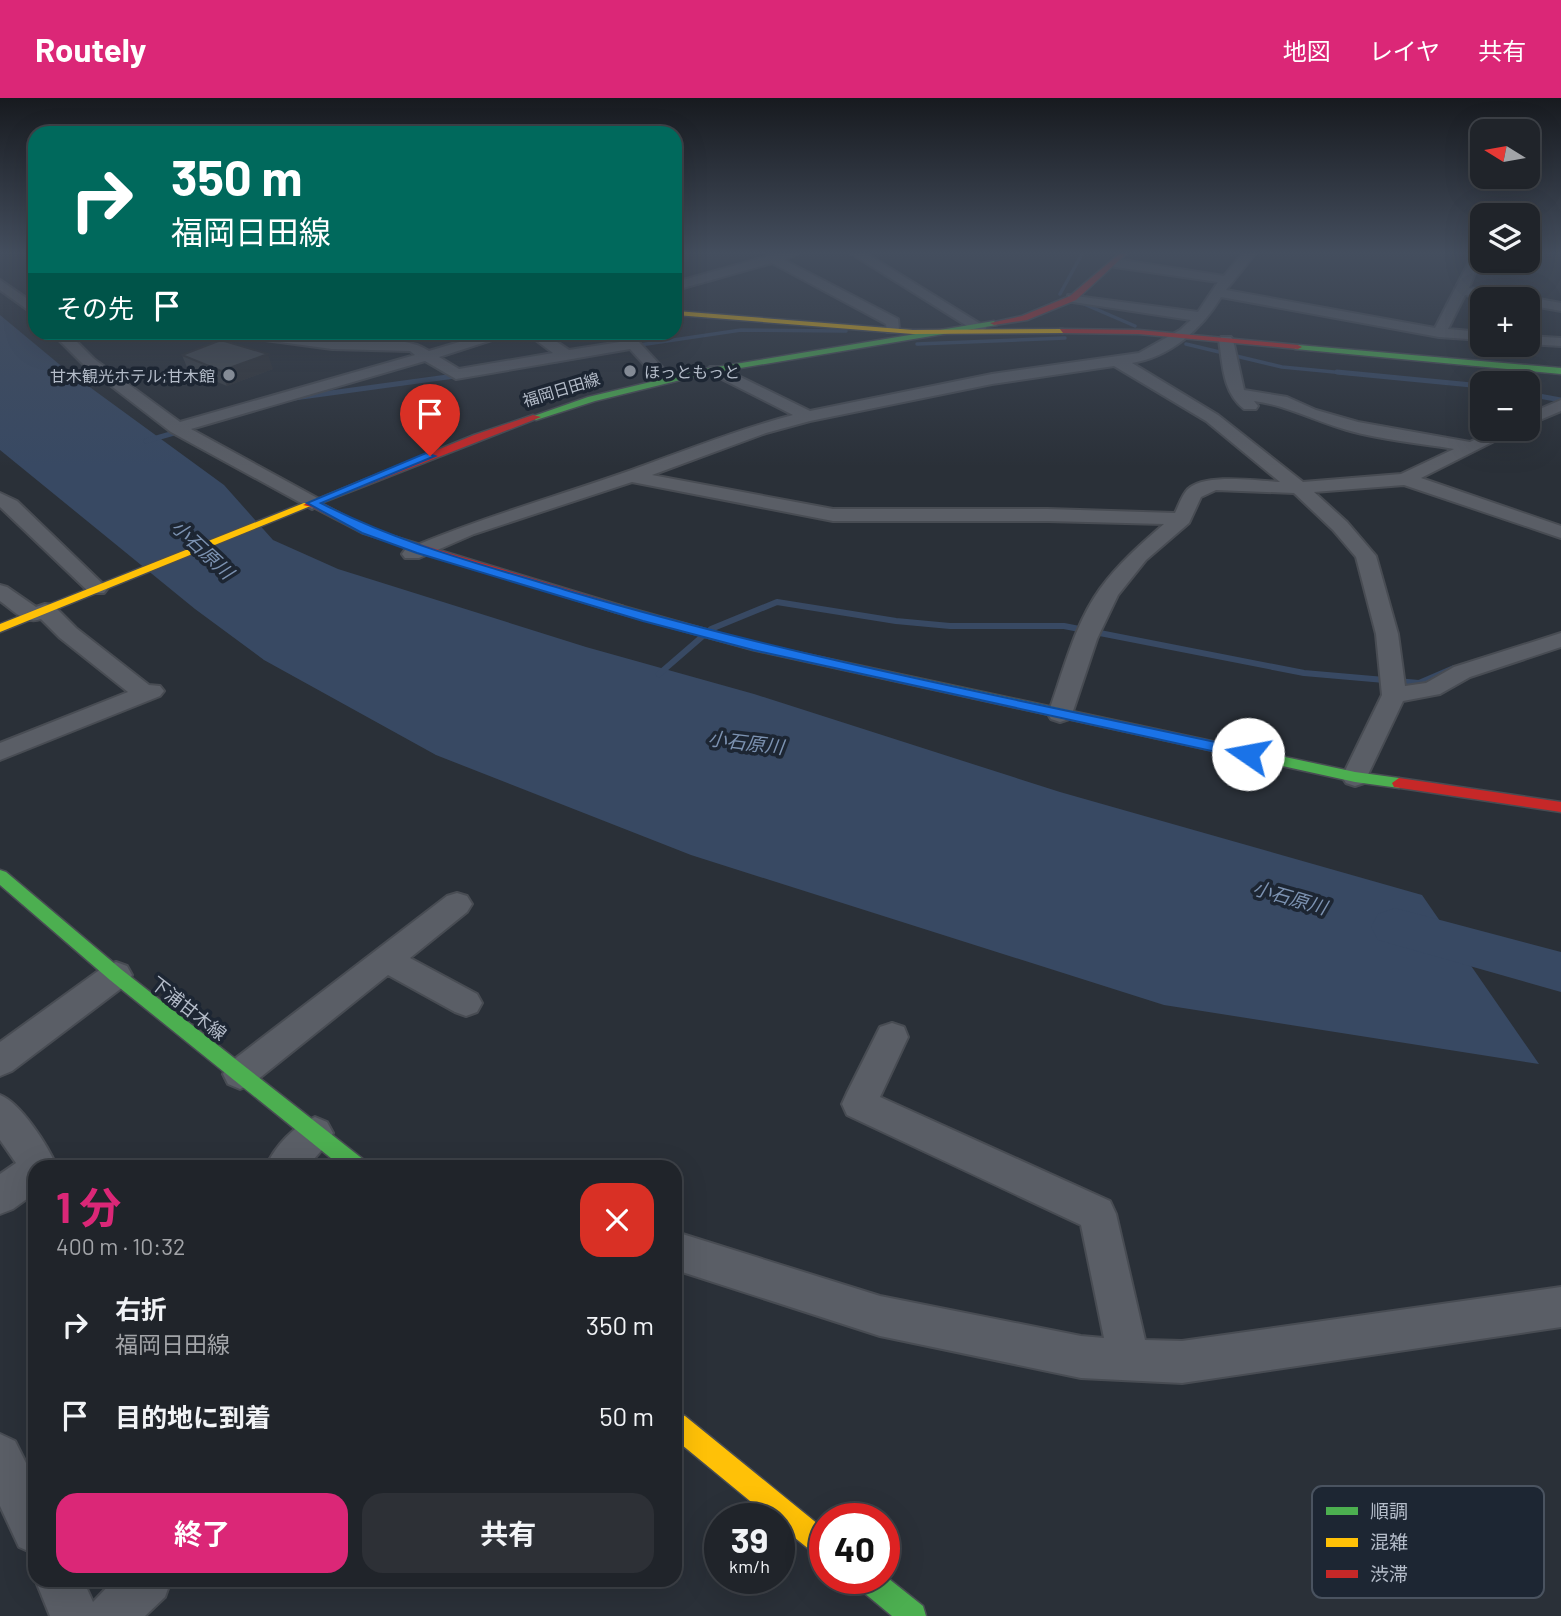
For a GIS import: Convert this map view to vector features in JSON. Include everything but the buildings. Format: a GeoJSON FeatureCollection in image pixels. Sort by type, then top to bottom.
{"type":"FeatureCollection","features":[{"type":"Feature","properties":{"kind":"main road"},"geometry":{"type":"LineString","coordinates":[[836,325],[989,334],[1088,329],[1183,336],[1228,350],[1561,371]]}},
{"type":"Feature","properties":{"kind":"main road","name":"福岡日田線"},"geometry":{"type":"LineString","coordinates":[[104,586],[527,418],[590,398],[665,379],[994,325]]}},
{"type":"Feature","properties":{"kind":"main road"},"geometry":{"type":"LineString","coordinates":[[1081,325],[1088,329]]}},
{"type":"Feature","properties":{"kind":"main road"},"geometry":{"type":"LineString","coordinates":[[312,503],[366,531],[417,552],[753,646],[1356,777],[1561,807]]}},
{"type":"Feature","properties":{"kind":"main road"},"geometry":{"type":"LineString","coordinates":[[0,628],[104,586]]}},
{"type":"Feature","properties":{"kind":"main road","name":"下浦甘木線"},"geometry":{"type":"LineString","coordinates":[[0,876],[116,975],[348,1160]]}},
{"type":"Feature","properties":{"kind":"main road"},"geometry":{"type":"LineString","coordinates":[[682,1430],[809,1533]]}},
{"type":"Feature","properties":{"kind":"main road"},"geometry":{"type":"LineString","coordinates":[[886,1594],[913,1616]]}},
{"type":"Feature","properties":{"kind":"street"},"geometry":{"type":"LineString","coordinates":[[892,329],[893,325]]}},
{"type":"Feature","properties":{"kind":"street"},"geometry":{"type":"LineString","coordinates":[[975,325],[980,328]]}},
{"type":"Feature","properties":{"kind":"street"},"geometry":{"type":"LineString","coordinates":[[417,552],[467,530],[631,476],[760,429],[808,416],[992,379],[1119,362],[1154,353],[1183,336],[1194,325]]}},
{"type":"Feature","properties":{"kind":"street"},"geometry":{"type":"LineString","coordinates":[[1394,325],[1438,333],[1470,335]]}},
{"type":"Feature","properties":{"kind":"street"},"geometry":{"type":"LineString","coordinates":[[1438,333],[1442,325]]}},
{"type":"Feature","properties":{"kind":"street"},"geometry":{"type":"LineString","coordinates":[[66,340],[89,362],[177,428],[312,503]]}},
{"type":"Feature","properties":{"kind":"street"},"geometry":{"type":"LineString","coordinates":[[295,340],[332,345],[413,347],[456,374],[635,346],[665,379]]}},
{"type":"Feature","properties":{"kind":"street"},"geometry":{"type":"LineString","coordinates":[[177,428],[427,356],[463,340]]}},
{"type":"Feature","properties":{"kind":"street"},"geometry":{"type":"LineString","coordinates":[[544,340],[566,355]]}},
{"type":"Feature","properties":{"kind":"street"},"geometry":{"type":"LineString","coordinates":[[1540,342],[1560,344]]}},
{"type":"Feature","properties":{"kind":"street"},"geometry":{"type":"LineString","coordinates":[[1228,350],[1228,367],[1237,394],[1241,401],[1255,410]]}},
{"type":"Feature","properties":{"kind":"street"},"geometry":{"type":"LineString","coordinates":[[1119,362],[1212,418],[1299,488],[1340,526],[1366,556],[1387,634],[1394,695],[1356,777]]}},
{"type":"Feature","properties":{"kind":"street"},"geometry":{"type":"LineString","coordinates":[[715,370],[808,416]]}},
{"type":"Feature","properties":{"kind":"street"},"geometry":{"type":"LineString","coordinates":[[1237,394],[1281,400],[1354,427],[1472,447]]}},
{"type":"Feature","properties":{"kind":"street"},"geometry":{"type":"LineString","coordinates":[[1540,415],[1561,405]]}},
{"type":"Feature","properties":{"kind":"street"},"geometry":{"type":"LineString","coordinates":[[1060,714],[1086,639],[1108,593],[1139,556],[1182,519],[1192,494],[1201,488],[1216,485],[1299,488],[1405,479],[1485,441]]}},
{"type":"Feature","properties":{"kind":"street"},"geometry":{"type":"LineString","coordinates":[[631,476],[832,515],[1048,515],[1182,519]]}},
{"type":"Feature","properties":{"kind":"street"},"geometry":{"type":"LineString","coordinates":[[1405,479],[1561,531]]}},
{"type":"Feature","properties":{"kind":"street"},"geometry":{"type":"LineString","coordinates":[[0,499],[104,586]]}},
{"type":"Feature","properties":{"kind":"street"},"geometry":{"type":"LineString","coordinates":[[0,591],[39,612],[149,692],[0,752]]}},
{"type":"Feature","properties":{"kind":"street"},"geometry":{"type":"LineString","coordinates":[[1394,695],[1432,689],[1462,672],[1561,640]]}},
{"type":"Feature","properties":{"kind":"street"},"geometry":{"type":"LineString","coordinates":[[240,1074],[457,904]]}},
{"type":"Feature","properties":{"kind":"street"},"geometry":{"type":"LineString","coordinates":[[386,959],[466,1003]]}},
{"type":"Feature","properties":{"kind":"street"},"geometry":{"type":"LineString","coordinates":[[0,1061],[116,975]]}},
{"type":"Feature","properties":{"kind":"street"},"geometry":{"type":"LineString","coordinates":[[891,1037],[859,1104],[1097,1214],[1129,1359]]}},
{"type":"Feature","properties":{"kind":"street"},"geometry":{"type":"LineString","coordinates":[[0,1111],[34,1160]]}},
{"type":"Feature","properties":{"kind":"street"},"geometry":{"type":"LineString","coordinates":[[290,1160],[315,1133]]}},
{"type":"Feature","properties":{"kind":"street"},"geometry":{"type":"LineString","coordinates":[[0,1196],[28,1176]]}},
{"type":"Feature","properties":{"kind":"street"},"geometry":{"type":"LineString","coordinates":[[682,1253],[880,1316],[1081,1357],[1182,1362],[1561,1307]]}},
{"type":"Feature","properties":{"kind":"street"},"geometry":{"type":"LineString","coordinates":[[0,1456],[28,1516]]}},
{"type":"Feature","properties":{"kind":"street"},"geometry":{"type":"LineString","coordinates":[[61,1587],[75,1616]]}},
{"type":"Feature","properties":{"kind":"street"},"geometry":{"type":"LineString","coordinates":[[111,1616],[141,1587]]}},
{"type":"Feature","properties":{"kind":"water"},"geometry":{"type":"Polygon","coordinates":[[[0,325],[12,325],[65,369],[224,485],[273,540],[338,569],[586,647],[754,694],[1060,792],[1422,895],[1539,1064],[1164,1005],[691,855],[436,755],[264,660],[195,609],[0,450],[0,325]]]}},
{"type":"Feature","properties":{"kind":"waterway"},"geometry":{"type":"LineString","coordinates":[[682,339],[741,330],[846,331]]}},
{"type":"Feature","properties":{"kind":"waterway"},"geometry":{"type":"LineString","coordinates":[[917,344],[1065,338]]}},
{"type":"Feature","properties":{"kind":"waterway"},"geometry":{"type":"LineString","coordinates":[[633,346],[674,340]]}},
{"type":"Feature","properties":{"kind":"waterway"},"geometry":{"type":"LineString","coordinates":[[1186,344],[1282,367],[1355,374]]}},
{"type":"Feature","properties":{"kind":"waterway"},"geometry":{"type":"LineString","coordinates":[[554,362],[603,353]]}},
{"type":"Feature","properties":{"kind":"waterway"},"geometry":{"type":"LineString","coordinates":[[1337,372],[1470,385]]}},
{"type":"Feature","properties":{"kind":"waterway"},"geometry":{"type":"LineString","coordinates":[[294,398],[462,375]]}},
{"type":"Feature","properties":{"kind":"waterway"},"geometry":{"type":"LineString","coordinates":[[1540,396],[1561,400]]}},
{"type":"Feature","properties":{"kind":"waterway"},"geometry":{"type":"LineString","coordinates":[[146,441],[181,431]]}},
{"type":"Feature","properties":{"kind":"waterway"},"geometry":{"type":"LineString","coordinates":[[659,674],[711,629],[777,602],[896,621],[950,626],[1064,626],[1304,673],[1419,683],[1454,668]]}},
{"type":"Feature","properties":{"kind":"waterway","name":"小石原川"},"geometry":{"type":"LineString","coordinates":[[1395,927],[1561,972]]}},
{"type":"Feature","properties":{"kind":"traffic: fast"},"geometry":{"type":"LineString","coordinates":[[536,417],[648,384],[705,372],[983,325]]}},
{"type":"Feature","properties":{"kind":"traffic: fast"},"geometry":{"type":"LineString","coordinates":[[1298,347],[1561,371]]}},
{"type":"Feature","properties":{"kind":"traffic: fast"},"geometry":{"type":"LineString","coordinates":[[619,609],[753,646],[1355,777],[1399,783]]}},
{"type":"Feature","properties":{"kind":"traffic: fast"},"geometry":{"type":"LineString","coordinates":[[0,876],[116,975],[348,1160]]}},
{"type":"Feature","properties":{"kind":"traffic: fast"},"geometry":{"type":"LineString","coordinates":[[886,1594],[913,1616]]}},
{"type":"Feature","properties":{"kind":"traffic: slow"},"geometry":{"type":"LineString","coordinates":[[824,325],[913,332],[1063,331]]}},
{"type":"Feature","properties":{"kind":"traffic: slow"},"geometry":{"type":"LineString","coordinates":[[0,628],[308,505]]}},
{"type":"Feature","properties":{"kind":"traffic: slow"},"geometry":{"type":"LineString","coordinates":[[682,1430],[809,1533]]}},
{"type":"Feature","properties":{"kind":"traffic: jam"},"geometry":{"type":"LineString","coordinates":[[1063,331],[1139,332],[1298,347]]}},
{"type":"Feature","properties":{"kind":"traffic: jam"},"geometry":{"type":"LineString","coordinates":[[308,505],[477,437],[536,417]]}},
{"type":"Feature","properties":{"kind":"traffic: jam"},"geometry":{"type":"LineString","coordinates":[[312,503],[366,531],[619,609]]}},
{"type":"Feature","properties":{"kind":"traffic: jam"},"geometry":{"type":"LineString","coordinates":[[1399,783],[1561,807]]}},
{"type":"Feature","properties":{"kind":"place","name":"ほっともっと"},"geometry":{"type":"Point","coordinates":[630,371]}},
{"type":"Feature","properties":{"kind":"place","name":"甘木観光ホテル;甘木館"},"geometry":{"type":"Point","coordinates":[229,375]}},
{"type":"Feature","properties":{"kind":"route"},"geometry":{"type":"LineString","coordinates":[[430,456],[312,503],[366,531],[421,550],[648,618],[753,646],[1248,754]]}}]}
